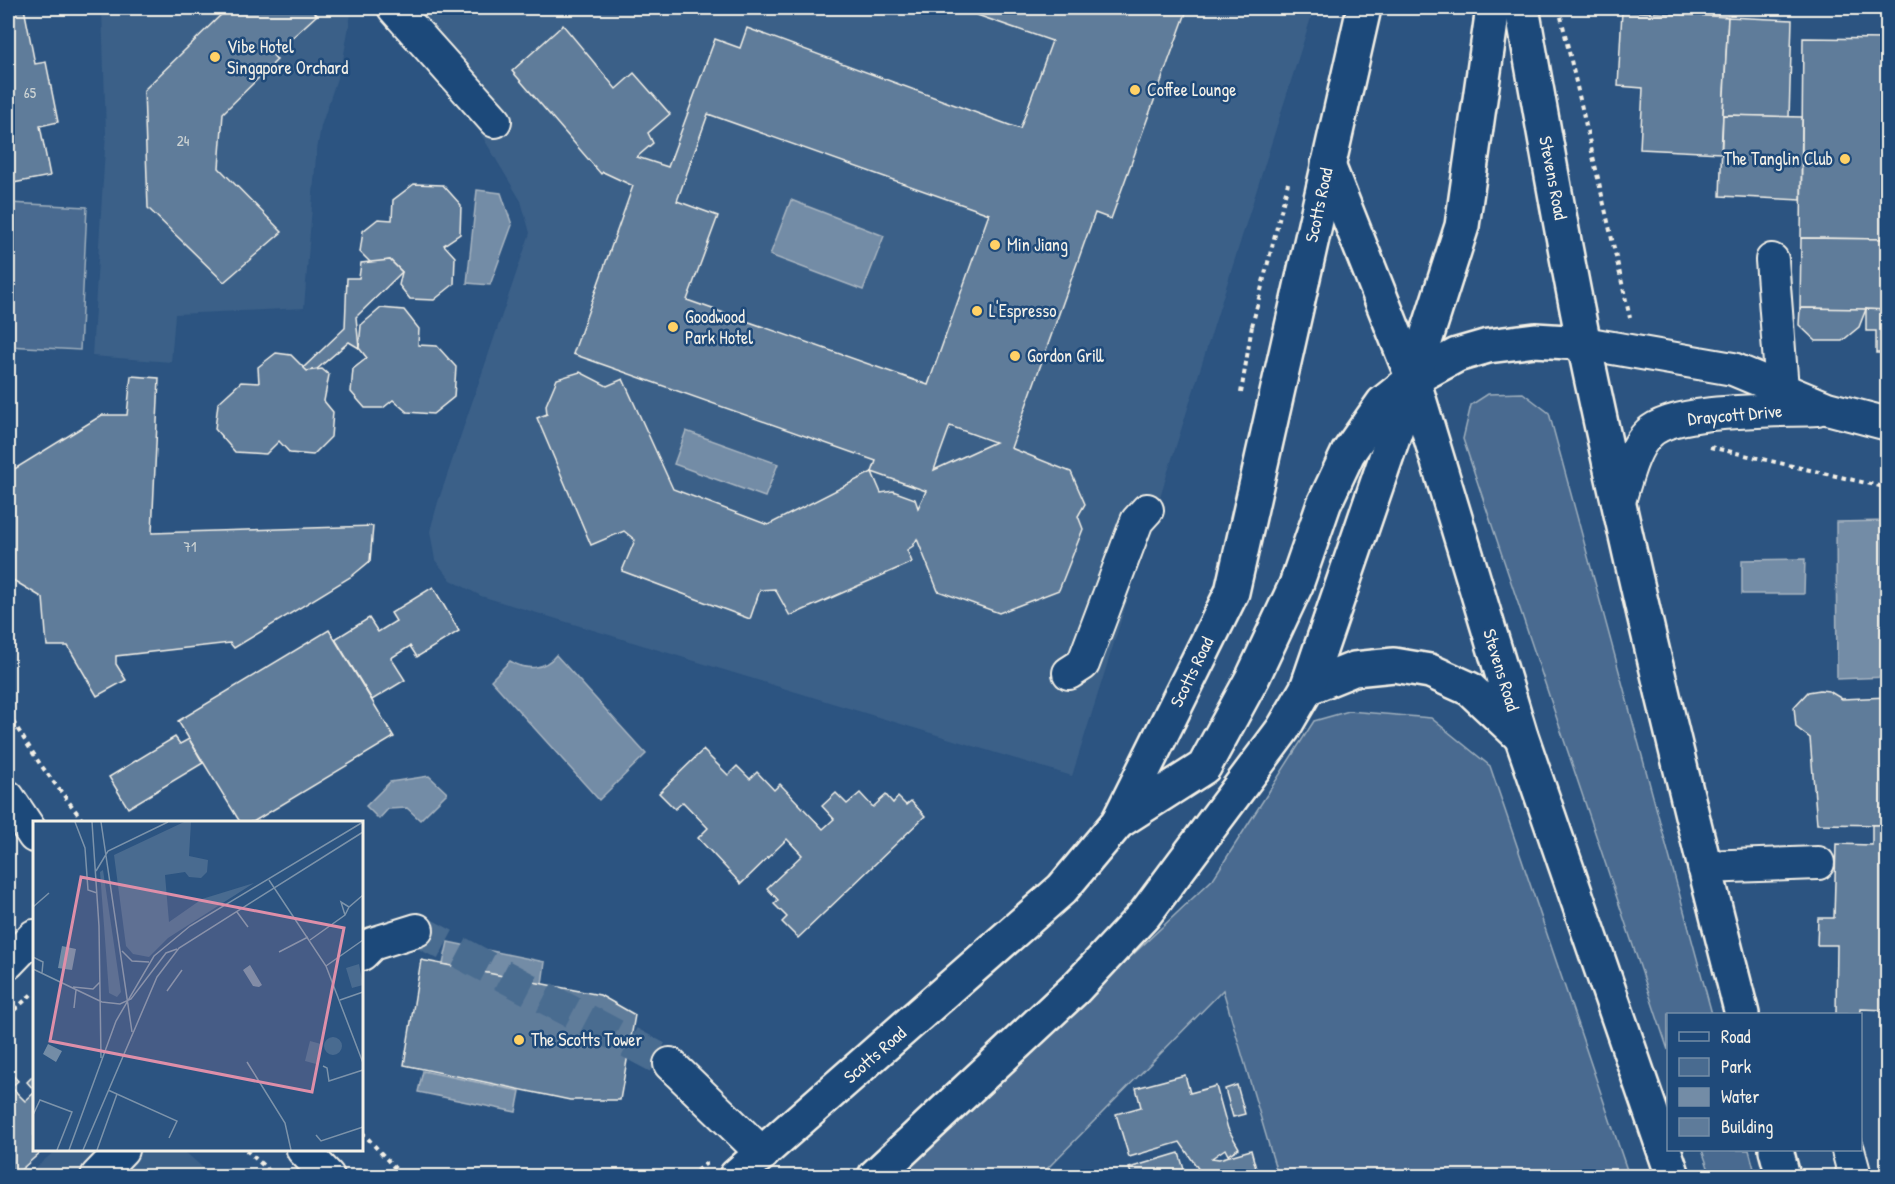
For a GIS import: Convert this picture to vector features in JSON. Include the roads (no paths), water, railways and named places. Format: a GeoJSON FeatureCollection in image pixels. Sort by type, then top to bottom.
{"type":"FeatureCollection","features":[{"type":"Feature","properties":{"kind":"main road","name":"Scotts Road"},"geometry":{"type":"LineString","coordinates":[[736,1176],[1062,889],[1118,822],[1232,592],[1364,8]]}},
{"type":"Feature","properties":{"kind":"main road"},"geometry":{"type":"LineString","coordinates":[[875,1176],[1075,989],[1145,914],[1283,729],[1307,688],[1413,379],[1462,226],[1493,8]]}},
{"type":"Feature","properties":{"kind":"main road","name":"Stevens Road"},"geometry":{"type":"LineString","coordinates":[[1522,8],[1584,343],[1704,867],[1742,1013]]}},
{"type":"Feature","properties":{"kind":"main road","name":"Stevens Road"},"geometry":{"type":"LineString","coordinates":[[1328,165],[1413,379],[1521,736],[1673,1176]]}},
{"type":"Feature","properties":{"kind":"main road"},"geometry":{"type":"LineString","coordinates":[[1118,822],[1204,767],[1253,677],[1291,595],[1324,504],[1348,453],[1383,403],[1413,379],[1457,355],[1488,346],[1535,340],[1584,343]]}},
{"type":"Feature","properties":{"kind":"main road"},"geometry":{"type":"LineString","coordinates":[[1307,688],[1354,669],[1394,665],[1430,671],[1470,689],[1521,736]]}},
{"type":"Feature","properties":{"kind":"main road"},"geometry":{"type":"LineString","coordinates":[[1777,1151],[1783,1176]]}},
{"type":"Feature","properties":{"kind":"street"},"geometry":{"type":"LineString","coordinates":[[394,8],[495,121]]}},
{"type":"Feature","properties":{"kind":"street"},"geometry":{"type":"LineString","coordinates":[[1772,260],[1782,390]]}},
{"type":"Feature","properties":{"kind":"street","name":"Draycott Drive"},"geometry":{"type":"LineString","coordinates":[[1584,343],[1733,369],[1827,408],[1887,424]]}},
{"type":"Feature","properties":{"kind":"street","name":"Draycott Drive"},"geometry":{"type":"LineString","coordinates":[[1619,501],[1648,433],[1666,423],[1691,416],[1827,408]]}},
{"type":"Feature","properties":{"kind":"street"},"geometry":{"type":"LineString","coordinates":[[1069,673],[1083,664],[1137,521],[1147,510]]}},
{"type":"Feature","properties":{"kind":"street"},"geometry":{"type":"LineString","coordinates":[[8,797],[33,834]]}},
{"type":"Feature","properties":{"kind":"street"},"geometry":{"type":"LineString","coordinates":[[1704,867],[1818,863]]}},
{"type":"Feature","properties":{"kind":"street"},"geometry":{"type":"LineString","coordinates":[[363,953],[372,944],[417,930]]}},
{"type":"Feature","properties":{"kind":"street"},"geometry":{"type":"LineString","coordinates":[[8,963],[33,937]]}},
{"type":"Feature","properties":{"kind":"street"},"geometry":{"type":"LineString","coordinates":[[670,1064],[763,1154]]}},
{"type":"Feature","properties":{"kind":"street"},"geometry":{"type":"LineString","coordinates":[[97,1176],[120,1151]]}},
{"type":"Feature","properties":{"kind":"street"},"geometry":{"type":"LineString","coordinates":[[305,1151],[327,1176]]}},
{"type":"Feature","properties":{"kind":"street"},"geometry":{"type":"LineString","coordinates":[[1849,1151],[1855,1176]]}},
{"type":"Feature","properties":{"kind":"water"},"geometry":{"type":"Polygon","coordinates":[[[477,190],[501,193],[512,225],[490,285],[467,283],[477,190]]]}},
{"type":"Feature","properties":{"kind":"water"},"geometry":{"type":"Polygon","coordinates":[[[791,200],[884,236],[863,290],[770,255],[791,200]]]}},
{"type":"Feature","properties":{"kind":"water"},"geometry":{"type":"Polygon","coordinates":[[[686,431],[778,464],[765,497],[674,464],[686,431]]]}},
{"type":"Feature","properties":{"kind":"water"},"geometry":{"type":"Polygon","coordinates":[[[1887,521],[1887,677],[1837,679],[1836,522],[1887,521]]]}},
{"type":"Feature","properties":{"kind":"water"},"geometry":{"type":"Polygon","coordinates":[[[1805,559],[1804,594],[1742,594],[1742,560],[1805,559]]]}},
{"type":"Feature","properties":{"kind":"water"},"geometry":{"type":"Polygon","coordinates":[[[556,655],[646,754],[599,800],[491,680],[510,661],[522,666],[534,667],[546,664],[556,655]]]}},
{"type":"Feature","properties":{"kind":"water"},"geometry":{"type":"Polygon","coordinates":[[[429,776],[447,793],[420,820],[407,808],[388,809],[379,819],[366,806],[390,782],[429,776]]]}},
{"type":"Feature","properties":{"kind":"water"},"geometry":{"type":"Polygon","coordinates":[[[448,942],[545,962],[542,984],[443,964],[448,942]]]}},
{"type":"Feature","properties":{"kind":"water"},"geometry":{"type":"Polygon","coordinates":[[[423,1071],[520,1091],[516,1112],[418,1092],[423,1071]]]}},
{"type":"Feature","properties":{"kind":"tunnel"},"geometry":{"type":"LineString","coordinates":[[417,930],[670,1064]]}},
{"type":"Feature","properties":{"kind":"place","name":"Vibe Hotel Singapore Orchard"},"geometry":{"type":"Point","coordinates":[215,57]}},
{"type":"Feature","properties":{"kind":"place","name":"Coffee Lounge"},"geometry":{"type":"Point","coordinates":[1135,90]}},
{"type":"Feature","properties":{"kind":"place","name":"The Tanglin Club"},"geometry":{"type":"Point","coordinates":[1845,159]}},
{"type":"Feature","properties":{"kind":"place","name":"Min Jiang"},"geometry":{"type":"Point","coordinates":[995,245]}},
{"type":"Feature","properties":{"kind":"place","name":"L'Espresso"},"geometry":{"type":"Point","coordinates":[977,311]}},
{"type":"Feature","properties":{"kind":"place","name":"Goodwood Park Hotel"},"geometry":{"type":"Point","coordinates":[673,327]}},
{"type":"Feature","properties":{"kind":"place","name":"Gordon Grill"},"geometry":{"type":"Point","coordinates":[1015,356]}},
{"type":"Feature","properties":{"kind":"place","name":"The Scotts Tower"},"geometry":{"type":"Point","coordinates":[519,1040]}}]}
